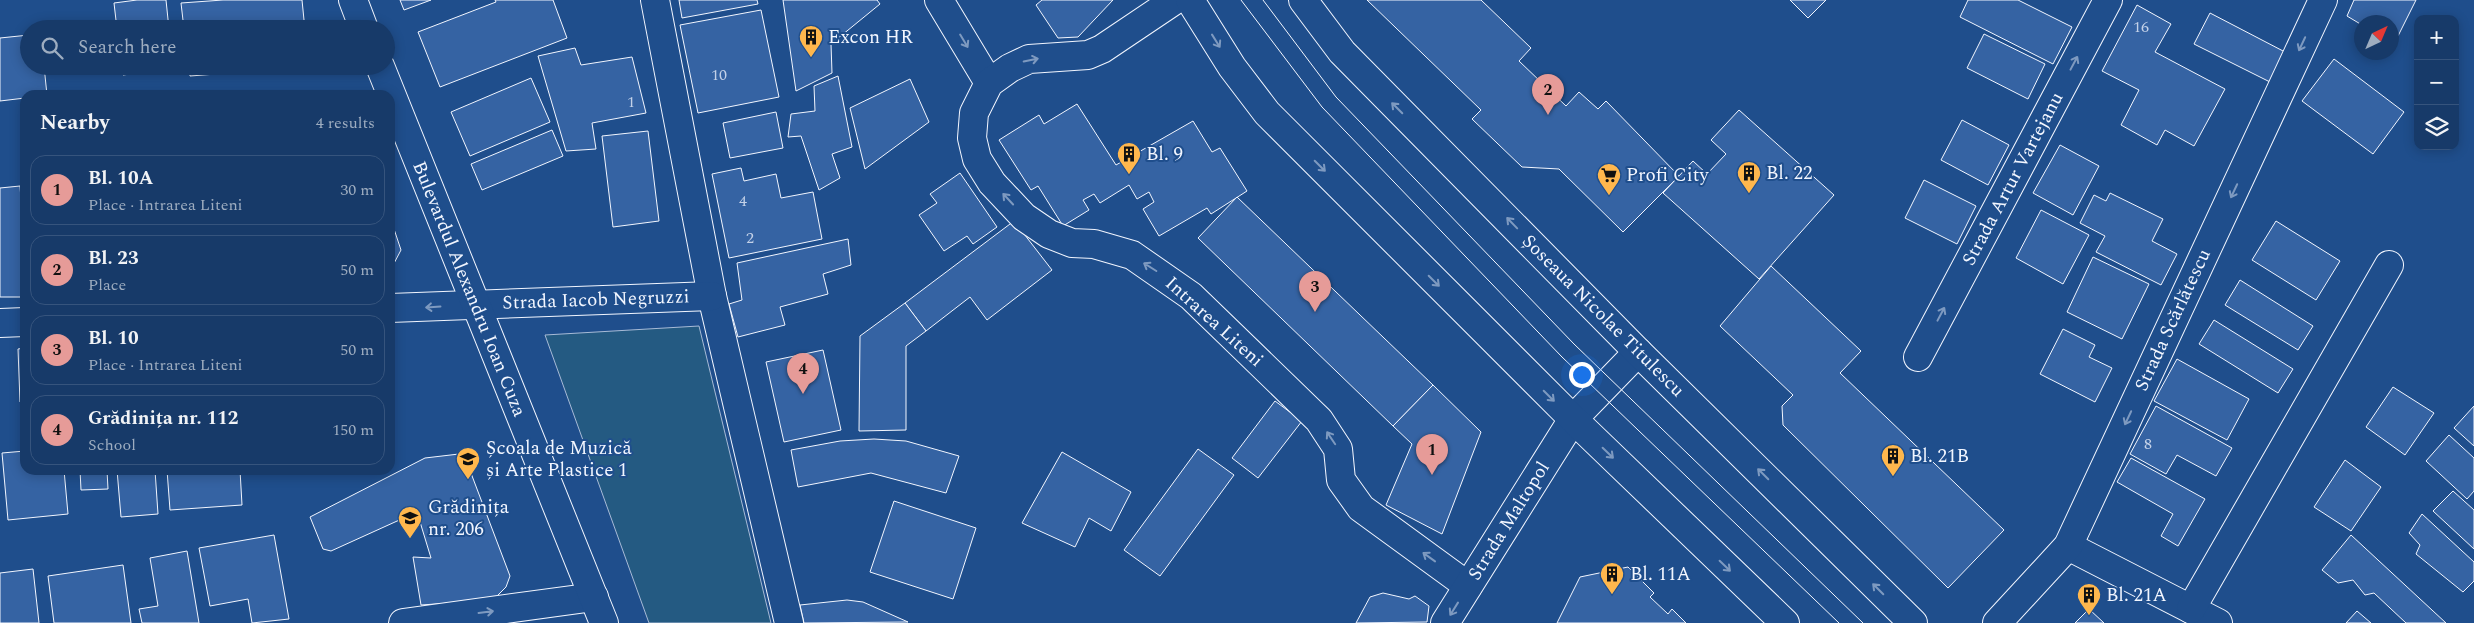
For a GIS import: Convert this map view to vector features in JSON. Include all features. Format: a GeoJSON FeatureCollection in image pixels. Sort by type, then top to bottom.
{"type":"FeatureCollection","features":[{"type":"Feature","properties":{"kind":"street"},"geometry":{"type":"LineString","coordinates":[[353,0],[361,20]]}},
{"type":"Feature","properties":{"kind":"street"},"geometry":{"type":"LineString","coordinates":[[655,0],[712,296],[789,623]]}},
{"type":"Feature","properties":{"kind":"street"},"geometry":{"type":"LineString","coordinates":[[939,0],[989,83]]}},
{"type":"Feature","properties":{"kind":"street","name":"Intrarea Liteni"},"geometry":{"type":"LineString","coordinates":[[1175,0],[1095,52],[1088,55],[1029,59],[1010,68],[989,83],[974,113],[972,138],[977,158],[992,183],[1024,217],[1049,234],[1072,243],[1094,244],[1132,256],[1191,296],[1319,420],[1338,449],[1341,480],[1360,508],[1468,586]]}},
{"type":"Feature","properties":{"kind":"street"},"geometry":{"type":"LineString","coordinates":[[1190,0],[1232,67],[1267,113],[1573,419],[1785,623]]}},
{"type":"Feature","properties":{"kind":"street","name":"Șoseaua Nicolae Titulescu"},"geometry":{"type":"LineString","coordinates":[[1303,0],[1342,52],[1638,352],[1913,623]]}},
{"type":"Feature","properties":{"kind":"street","name":"Strada Artur Vartejanu"},"geometry":{"type":"LineString","coordinates":[[1918,357],[2108,0]]}},
{"type":"Feature","properties":{"kind":"street","name":"Strada Scărlătescu"},"geometry":{"type":"LineString","coordinates":[[1997,623],[2068,546],[2323,0]]}},
{"type":"Feature","properties":{"kind":"street","name":"Bulevardul Alexandru Ioan Cuza"},"geometry":{"type":"LineString","coordinates":[[384,75],[390,90]]}},
{"type":"Feature","properties":{"kind":"street","name":"Bulevardul Alexandru Ioan Cuza"},"geometry":{"type":"LineString","coordinates":[[395,104],[604,623]]}},
{"type":"Feature","properties":{"kind":"street"},"geometry":{"type":"LineString","coordinates":[[2191,609],[2388,265]]}},
{"type":"Feature","properties":{"kind":"street","name":"Strada Iacob Negruzzi"},"geometry":{"type":"LineString","coordinates":[[395,308],[712,296]]}},
{"type":"Feature","properties":{"kind":"street"},"geometry":{"type":"LineString","coordinates":[[0,323],[20,322]]}},
{"type":"Feature","properties":{"kind":"street","name":"Strada Maltopol"},"geometry":{"type":"LineString","coordinates":[[1445,623],[1573,419],[1638,352]]}},
{"type":"Feature","properties":{"kind":"street"},"geometry":{"type":"LineString","coordinates":[[2068,546],[2218,623]]}},
{"type":"Feature","properties":{"kind":"street"},"geometry":{"type":"LineString","coordinates":[[403,623],[594,597]]}},
{"type":"Feature","properties":{"kind":"shaded area"},"geometry":{"type":"Polygon","coordinates":[[[699,326],[771,623],[649,623],[545,335],[699,326]]]}},
{"type":"Feature","properties":{"kind":"building"},"geometry":{"type":"Polygon","coordinates":[[[137,0],[166,0],[168,20],[116,20],[114,3],[137,0]]]}},
{"type":"Feature","properties":{"kind":"building"},"geometry":{"type":"Polygon","coordinates":[[[223,0],[302,0],[304,20],[183,20],[181,3],[223,0]]]}},
{"type":"Feature","properties":{"kind":"building"},"geometry":{"type":"Polygon","coordinates":[[[400,0],[431,0],[404,10],[400,0]]]}},
{"type":"Feature","properties":{"kind":"building"},"geometry":{"type":"Polygon","coordinates":[[[495,0],[553,0],[567,38],[440,87],[418,32],[496,2],[495,0]]]}},
{"type":"Feature","properties":{"kind":"building"},"geometry":{"type":"Polygon","coordinates":[[[679,0],[757,0],[758,4],[682,18],[679,0]]]}},
{"type":"Feature","properties":{"kind":"building","name":"Excon HR"},"geometry":{"type":"Polygon","coordinates":[[[783,0],[877,0],[880,4],[831,44],[832,73],[796,91],[783,0]]]}},
{"type":"Feature","properties":{"kind":"building"},"geometry":{"type":"Polygon","coordinates":[[[1042,0],[1113,0],[1078,37],[1058,38],[1036,5],[1042,0]]]}},
{"type":"Feature","properties":{"kind":"building"},"geometry":{"type":"Polygon","coordinates":[[[1367,0],[1481,0],[1531,48],[1519,61],[1566,106],[1579,92],[1598,109],[1606,101],[1679,176],[1623,232],[1559,169],[1522,167],[1472,119],[1481,110],[1367,0]]]}},
{"type":"Feature","properties":{"kind":"building"},"geometry":{"type":"Polygon","coordinates":[[[1790,0],[1826,0],[1808,18],[1790,0]]]}},
{"type":"Feature","properties":{"kind":"building"},"geometry":{"type":"Polygon","coordinates":[[[1968,0],[2018,0],[2072,27],[2053,64],[1960,17],[1968,0]]]}},
{"type":"Feature","properties":{"kind":"building"},"geometry":{"type":"Polygon","coordinates":[[[2354,0],[2416,0],[2399,34],[2399,15],[2354,15],[2354,20],[2347,16],[2354,0]]]}},
{"type":"Feature","properties":{"kind":"building"},"geometry":{"type":"Polygon","coordinates":[[[2137,5],[2171,24],[2155,52],[2225,89],[2194,146],[2165,130],[2157,145],[2121,125],[2139,90],[2102,71],[2137,5]]]}},
{"type":"Feature","properties":{"kind":"building"},"geometry":{"type":"Polygon","coordinates":[[[761,10],[779,97],[698,113],[680,25],[761,10]]]}},
{"type":"Feature","properties":{"kind":"building"},"geometry":{"type":"Polygon","coordinates":[[[2210,13],[2285,52],[2270,82],[2194,44],[2210,13]]]}},
{"type":"Feature","properties":{"kind":"building"},"geometry":{"type":"Polygon","coordinates":[[[1984,34],[2045,64],[2028,99],[1967,68],[1984,34]]]}},
{"type":"Feature","properties":{"kind":"building"},"geometry":{"type":"Polygon","coordinates":[[[20,36],[20,75],[45,75],[46,90],[20,90],[20,99],[0,101],[0,38],[20,36]]]}},
{"type":"Feature","properties":{"kind":"building"},"geometry":{"type":"Polygon","coordinates":[[[575,48],[581,65],[632,57],[646,113],[592,123],[596,149],[566,151],[538,56],[575,48]]]}},
{"type":"Feature","properties":{"kind":"building"},"geometry":{"type":"Polygon","coordinates":[[[2334,59],[2404,112],[2373,154],[2302,101],[2334,59]]]}},
{"type":"Feature","properties":{"kind":"building"},"geometry":{"type":"Polygon","coordinates":[[[838,76],[852,147],[832,154],[840,178],[819,190],[801,136],[788,137],[791,114],[815,111],[814,86],[838,76]]]}},
{"type":"Feature","properties":{"kind":"building"},"geometry":{"type":"Polygon","coordinates":[[[531,78],[550,122],[470,156],[451,112],[531,78]]]}},
{"type":"Feature","properties":{"kind":"building"},"geometry":{"type":"Polygon","coordinates":[[[910,79],[929,122],[865,169],[850,108],[910,79]]]}},
{"type":"Feature","properties":{"kind":"building","name":"Bl. 9"},"geometry":{"type":"Polygon","coordinates":[[[1077,104],[1116,165],[1193,121],[1212,152],[1220,148],[1247,191],[1211,214],[1207,208],[1159,236],[1143,209],[1154,202],[1149,192],[1137,199],[1129,185],[1100,203],[1094,194],[1083,200],[1089,210],[1063,226],[1038,186],[1031,190],[999,140],[1039,115],[1044,124],[1077,104]]]}},
{"type":"Feature","properties":{"kind":"building","name":"Bl. 22"},"geometry":{"type":"Polygon","coordinates":[[[1739,110],[1834,195],[1759,279],[1663,193],[1693,161],[1707,174],[1726,154],[1711,140],[1739,110]]]}},
{"type":"Feature","properties":{"kind":"building"},"geometry":{"type":"Polygon","coordinates":[[[776,112],[783,148],[730,158],[723,123],[776,112]]]}},
{"type":"Feature","properties":{"kind":"building"},"geometry":{"type":"Polygon","coordinates":[[[1962,120],[2009,145],[1988,185],[1941,160],[1962,120]]]}},
{"type":"Feature","properties":{"kind":"building"},"geometry":{"type":"Polygon","coordinates":[[[552,130],[563,156],[482,190],[471,164],[552,130]]]}},
{"type":"Feature","properties":{"kind":"building"},"geometry":{"type":"Polygon","coordinates":[[[648,131],[659,221],[613,227],[602,136],[648,131]]]}},
{"type":"Feature","properties":{"kind":"building"},"geometry":{"type":"Polygon","coordinates":[[[2060,145],[2099,166],[2073,215],[2033,193],[2060,145]]]}},
{"type":"Feature","properties":{"kind":"building"},"geometry":{"type":"Polygon","coordinates":[[[741,168],[744,181],[776,174],[781,198],[813,192],[822,239],[729,258],[712,174],[741,168]]]}},
{"type":"Feature","properties":{"kind":"building"},"geometry":{"type":"Polygon","coordinates":[[[960,173],[997,227],[973,244],[967,236],[944,251],[919,215],[937,203],[930,194],[960,173]]]}},
{"type":"Feature","properties":{"kind":"building"},"geometry":{"type":"Polygon","coordinates":[[[1924,180],[1976,206],[1957,244],[1905,218],[1924,180]]]}},
{"type":"Feature","properties":{"kind":"building"},"geometry":{"type":"Polygon","coordinates":[[[20,186],[20,297],[0,297],[0,188],[20,186]]]}},
{"type":"Feature","properties":{"kind":"building"},"geometry":{"type":"Polygon","coordinates":[[[2110,193],[2163,219],[2152,241],[2177,254],[2161,285],[2096,252],[2105,236],[2080,223],[2094,195],[2106,201],[2110,193]]]}},
{"type":"Feature","properties":{"kind":"building"},"geometry":{"type":"Polygon","coordinates":[[[1237,197],[1433,385],[1393,426],[1198,238],[1237,197]]]}},
{"type":"Feature","properties":{"kind":"building"},"geometry":{"type":"Polygon","coordinates":[[[2041,210],[2089,235],[2063,284],[2016,258],[2041,210]]]}},
{"type":"Feature","properties":{"kind":"building"},"geometry":{"type":"Polygon","coordinates":[[[1014,221],[1052,270],[987,320],[970,297],[926,331],[905,303],[1014,221]]]}},
{"type":"Feature","properties":{"kind":"building"},"geometry":{"type":"Polygon","coordinates":[[[2276,221],[2340,261],[2316,300],[2252,260],[2276,221]]]}},
{"type":"Feature","properties":{"kind":"building"},"geometry":{"type":"Polygon","coordinates":[[[395,232],[401,250],[395,261],[395,232]]]}},
{"type":"Feature","properties":{"kind":"building"},"geometry":{"type":"Polygon","coordinates":[[[848,239],[851,265],[823,274],[828,294],[780,307],[785,325],[738,337],[729,304],[742,300],[737,263],[848,239]]]}},
{"type":"Feature","properties":{"kind":"building"},"geometry":{"type":"Polygon","coordinates":[[[2093,257],[2149,284],[2122,339],[2067,312],[2093,257]]]}},
{"type":"Feature","properties":{"kind":"building","name":"Bl. 21B"},"geometry":{"type":"Polygon","coordinates":[[[1771,266],[1861,351],[1840,373],[2004,530],[1948,588],[1783,425],[1782,406],[1793,395],[1720,326],[1771,266]]]}},
{"type":"Feature","properties":{"kind":"building"},"geometry":{"type":"Polygon","coordinates":[[[2240,280],[2313,326],[2298,350],[2225,305],[2240,280]]]}},
{"type":"Feature","properties":{"kind":"building"},"geometry":{"type":"Polygon","coordinates":[[[905,303],[926,331],[906,346],[906,430],[859,431],[860,336],[905,303]]]}},
{"type":"Feature","properties":{"kind":"building"},"geometry":{"type":"Polygon","coordinates":[[[2214,320],[2293,369],[2278,393],[2199,344],[2214,320]]]}},
{"type":"Feature","properties":{"kind":"building"},"geometry":{"type":"Polygon","coordinates":[[[2063,329],[2095,345],[2089,357],[2112,368],[2095,402],[2040,374],[2063,329]]]}},
{"type":"Feature","properties":{"kind":"building"},"geometry":{"type":"Polygon","coordinates":[[[18,349],[20,349],[20,402],[18,349]]]}},
{"type":"Feature","properties":{"kind":"building"},"geometry":{"type":"Polygon","coordinates":[[[823,350],[841,430],[784,442],[766,362],[823,350]]]}},
{"type":"Feature","properties":{"kind":"building"},"geometry":{"type":"Polygon","coordinates":[[[2177,359],[2249,399],[2227,440],[2154,401],[2177,359]]]}},
{"type":"Feature","properties":{"kind":"building"},"geometry":{"type":"Polygon","coordinates":[[[1433,385],[1481,432],[1442,534],[1386,505],[1412,444],[1393,426],[1433,385]]]}},
{"type":"Feature","properties":{"kind":"building"},"geometry":{"type":"Polygon","coordinates":[[[2393,387],[2434,413],[2405,455],[2366,427],[2393,387]]]}},
{"type":"Feature","properties":{"kind":"building"},"geometry":{"type":"Polygon","coordinates":[[[1275,401],[1302,421],[1258,478],[1232,458],[1275,401]]]}},
{"type":"Feature","properties":{"kind":"building"},"geometry":{"type":"Polygon","coordinates":[[[2156,406],[2232,448],[2216,476],[2177,455],[2166,474],[2130,454],[2156,406]]]}},
{"type":"Feature","properties":{"kind":"building"},"geometry":{"type":"Polygon","coordinates":[[[2474,406],[2474,446],[2454,428],[2474,406]]]}},
{"type":"Feature","properties":{"kind":"building"},"geometry":{"type":"Polygon","coordinates":[[[2449,435],[2474,458],[2474,491],[2467,499],[2426,461],[2449,435]]]}},
{"type":"Feature","properties":{"kind":"building"},"geometry":{"type":"Polygon","coordinates":[[[874,439],[906,441],[959,456],[946,493],[871,473],[798,487],[791,450],[840,441],[874,439]]]}},
{"type":"Feature","properties":{"kind":"building"},"geometry":{"type":"Polygon","coordinates":[[[1198,449],[1234,475],[1160,576],[1124,550],[1198,449]]]}},
{"type":"Feature","properties":{"kind":"building"},"geometry":{"type":"Polygon","coordinates":[[[20,451],[20,475],[64,475],[68,514],[8,520],[2,453],[20,451]]]}},
{"type":"Feature","properties":{"kind":"building"},"geometry":{"type":"Polygon","coordinates":[[[1062,452],[1131,492],[1111,531],[1089,518],[1075,547],[1022,523],[1062,452]]]}},
{"type":"Feature","properties":{"kind":"building"},"geometry":{"type":"Polygon","coordinates":[[[459,454],[466,460],[510,576],[506,587],[493,600],[421,605],[413,557],[431,558],[417,512],[331,551],[323,549],[310,517],[425,458],[459,454]]]}},
{"type":"Feature","properties":{"kind":"building"},"geometry":{"type":"Polygon","coordinates":[[[2131,458],[2205,499],[2178,546],[2161,536],[2173,514],[2117,482],[2131,458]]]}},
{"type":"Feature","properties":{"kind":"building"},"geometry":{"type":"Polygon","coordinates":[[[2345,460],[2381,487],[2351,531],[2314,507],[2345,460]]]}},
{"type":"Feature","properties":{"kind":"building"},"geometry":{"type":"Polygon","coordinates":[[[80,475],[107,475],[108,489],[81,490],[80,475]]]}},
{"type":"Feature","properties":{"kind":"building"},"geometry":{"type":"Polygon","coordinates":[[[117,475],[155,475],[158,514],[121,517],[117,475]]]}},
{"type":"Feature","properties":{"kind":"building"},"geometry":{"type":"Polygon","coordinates":[[[167,475],[240,475],[242,505],[170,510],[167,475]]]}},
{"type":"Feature","properties":{"kind":"building"},"geometry":{"type":"Polygon","coordinates":[[[2453,491],[2474,510],[2474,549],[2433,511],[2453,491]]]}},
{"type":"Feature","properties":{"kind":"building"},"geometry":{"type":"Polygon","coordinates":[[[894,501],[976,528],[953,599],[870,572],[894,501]]]}},
{"type":"Feature","properties":{"kind":"building"},"geometry":{"type":"Polygon","coordinates":[[[2422,514],[2474,562],[2474,581],[2463,592],[2416,554],[2420,545],[2409,533],[2422,514]]]}},
{"type":"Feature","properties":{"kind":"building"},"geometry":{"type":"Polygon","coordinates":[[[274,535],[289,619],[252,623],[248,599],[210,606],[199,548],[274,535]]]}},
{"type":"Feature","properties":{"kind":"building"},"geometry":{"type":"Polygon","coordinates":[[[2351,535],[2446,623],[2406,623],[2374,593],[2365,595],[2353,580],[2338,583],[2322,570],[2351,535]]]}},
{"type":"Feature","properties":{"kind":"building"},"geometry":{"type":"Polygon","coordinates":[[[187,551],[199,623],[142,623],[139,609],[158,606],[150,558],[187,551]]]}},
{"type":"Feature","properties":{"kind":"building"},"geometry":{"type":"Polygon","coordinates":[[[123,565],[131,623],[54,623],[48,576],[123,565]]]}},
{"type":"Feature","properties":{"kind":"building","name":"Bl. 11A"},"geometry":{"type":"Polygon","coordinates":[[[1628,567],[1654,593],[1650,597],[1668,614],[1672,609],[1686,623],[1557,623],[1580,577],[1628,567]]]}},
{"type":"Feature","properties":{"kind":"building"},"geometry":{"type":"Polygon","coordinates":[[[33,569],[39,623],[0,623],[0,573],[33,569]]]}},
{"type":"Feature","properties":{"kind":"building"},"geometry":{"type":"Polygon","coordinates":[[[1383,593],[1409,599],[1415,596],[1429,606],[1427,622],[1356,623],[1370,597],[1383,593]]]}},
{"type":"Feature","properties":{"kind":"building"},"geometry":{"type":"Polygon","coordinates":[[[847,600],[863,602],[908,622],[804,623],[800,605],[847,600]]]}},
{"type":"Feature","properties":{"kind":"building","name":"Bl. 21A"},"geometry":{"type":"Polygon","coordinates":[[[2089,609],[2104,623],[2075,623],[2089,609]]]}},
{"type":"Feature","properties":{"kind":"building"},"geometry":{"type":"Polygon","coordinates":[[[2357,611],[2371,623],[2346,623],[2357,611]]]}},
{"type":"Feature","properties":{"kind":"tram line"},"geometry":{"type":"LineString","coordinates":[[1241,0],[1322,107],[1562,357],[1839,623]]}},
{"type":"Feature","properties":{"kind":"tram line"},"geometry":{"type":"LineString","coordinates":[[1263,0],[1336,97],[1574,344],[1863,623]]}},
{"type":"Feature","properties":{"kind":"place","name":"Excon HR"},"geometry":{"type":"Point","coordinates":[811,58]}},
{"type":"Feature","properties":{"kind":"place","name":"Bl. 23"},"geometry":{"type":"Point","coordinates":[1548,115]}},
{"type":"Feature","properties":{"kind":"place","name":"Bl. 9"},"geometry":{"type":"Point","coordinates":[1129,175]}},
{"type":"Feature","properties":{"kind":"place","name":"Bl. 22"},"geometry":{"type":"Point","coordinates":[1749,194]}},
{"type":"Feature","properties":{"kind":"place","name":"Profi City"},"geometry":{"type":"Point","coordinates":[1609,196]}},
{"type":"Feature","properties":{"kind":"place","name":"Bl. 10"},"geometry":{"type":"Point","coordinates":[1315,312]}},
{"type":"Feature","properties":{"kind":"place","name":"Grădinița nr. 112"},"geometry":{"type":"Point","coordinates":[803,394]}},
{"type":"Feature","properties":{"kind":"place","name":"Bl. 10A"},"geometry":{"type":"Point","coordinates":[1432,475]}},
{"type":"Feature","properties":{"kind":"place","name":"Bl. 21B"},"geometry":{"type":"Point","coordinates":[1893,477]}},
{"type":"Feature","properties":{"kind":"place","name":"Școala de Muzică și Arte Plastice 1"},"geometry":{"type":"Point","coordinates":[468,480]}},
{"type":"Feature","properties":{"kind":"place","name":"Grădinița nr. 206"},"geometry":{"type":"Point","coordinates":[410,539]}},
{"type":"Feature","properties":{"kind":"place","name":"Bl. 11A"},"geometry":{"type":"Point","coordinates":[1612,595]}},
{"type":"Feature","properties":{"kind":"place","name":"Bl. 21A"},"geometry":{"type":"Point","coordinates":[2089,616]}}]}
